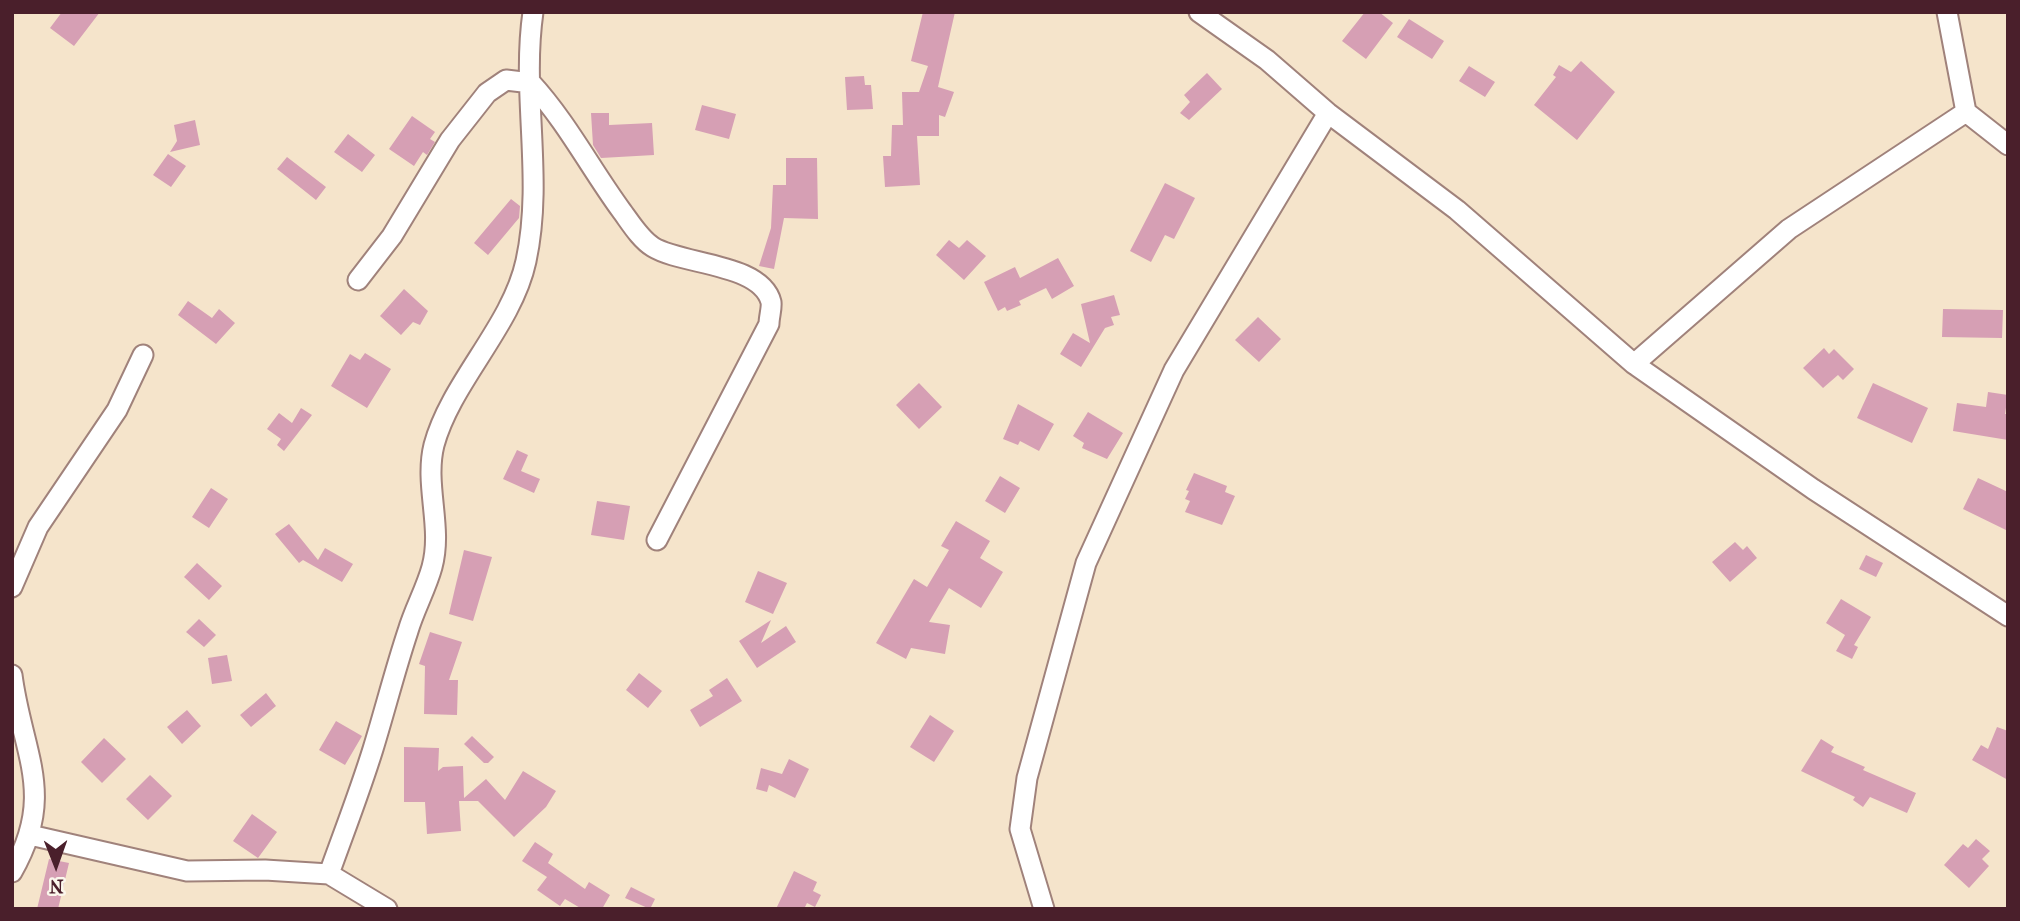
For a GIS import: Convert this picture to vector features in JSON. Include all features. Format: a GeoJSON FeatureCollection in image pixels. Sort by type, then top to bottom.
{"type":"FeatureCollection","features":[{"type":"Feature","properties":{"kind":"street"},"geometry":{"type":"LineString","coordinates":[[329,874],[373,750],[408,629],[433,565],[435,533],[431,476],[434,447],[447,412],[499,326],[526,263],[535,174],[531,83],[533,12]]}},
{"type":"Feature","properties":{"kind":"street"},"geometry":{"type":"LineString","coordinates":[[1199,12],[1268,60],[1328,113],[1457,210],[1634,364],[1814,489],[2008,616]]}},
{"type":"Feature","properties":{"kind":"street"},"geometry":{"type":"LineString","coordinates":[[1947,12],[1966,112],[2008,145]]}},
{"type":"Feature","properties":{"kind":"street"},"geometry":{"type":"LineString","coordinates":[[358,280],[392,236],[450,140],[487,93],[506,80],[531,83],[550,103],[589,166],[652,246],[680,259],[711,264],[749,278],[764,290],[771,303],[769,324],[657,540]]}},
{"type":"Feature","properties":{"kind":"street"},"geometry":{"type":"LineString","coordinates":[[1634,364],[1789,229],[1966,112]]}},
{"type":"Feature","properties":{"kind":"street"},"geometry":{"type":"LineString","coordinates":[[1044,909],[1020,829],[1027,778],[1086,563],[1174,370],[1328,113]]}},
{"type":"Feature","properties":{"kind":"street"},"geometry":{"type":"LineString","coordinates":[[12,587],[38,527],[117,410],[143,355]]}},
{"type":"Feature","properties":{"kind":"street"},"geometry":{"type":"LineString","coordinates":[[12,675],[35,778],[34,820],[30,835],[12,872]]}},
{"type":"Feature","properties":{"kind":"street"},"geometry":{"type":"LineString","coordinates":[[30,835],[133,861],[187,871],[265,870],[329,874],[387,909]]}},
{"type":"Feature","properties":{"kind":"building"},"geometry":{"type":"Polygon","coordinates":[[[62,12],[100,12],[74,46],[50,28],[62,12]]]}},
{"type":"Feature","properties":{"kind":"building"},"geometry":{"type":"Polygon","coordinates":[[[923,12],[955,12],[938,87],[954,92],[945,117],[939,115],[939,136],[917,136],[920,185],[885,187],[883,156],[891,156],[892,125],[903,125],[902,92],[919,92],[928,66],[911,61],[923,12]]]}},
{"type":"Feature","properties":{"kind":"building"},"geometry":{"type":"Polygon","coordinates":[[[1365,12],[1379,12],[1393,23],[1366,59],[1342,41],[1365,12]]]}},
{"type":"Feature","properties":{"kind":"building"},"geometry":{"type":"Polygon","coordinates":[[[1409,19],[1444,41],[1432,59],[1397,37],[1409,19]]]}},
{"type":"Feature","properties":{"kind":"building"},"geometry":{"type":"Polygon","coordinates":[[[1581,61],[1615,92],[1577,140],[1534,105],[1556,77],[1553,75],[1559,65],[1571,72],[1581,61]]]}},
{"type":"Feature","properties":{"kind":"building"},"geometry":{"type":"Polygon","coordinates":[[[1469,66],[1495,82],[1485,97],[1459,81],[1469,66]]]}},
{"type":"Feature","properties":{"kind":"building"},"geometry":{"type":"Polygon","coordinates":[[[1207,73],[1222,89],[1189,120],[1180,113],[1190,102],[1184,95],[1207,73]]]}},
{"type":"Feature","properties":{"kind":"building"},"geometry":{"type":"Polygon","coordinates":[[[864,76],[865,85],[871,85],[873,109],[847,110],[845,77],[864,76]]]}},
{"type":"Feature","properties":{"kind":"building"},"geometry":{"type":"Polygon","coordinates":[[[702,105],[736,114],[729,139],[695,130],[702,105]]]}},
{"type":"Feature","properties":{"kind":"building"},"geometry":{"type":"Polygon","coordinates":[[[591,113],[609,113],[609,125],[652,123],[654,155],[601,158],[593,145],[591,113]]]}},
{"type":"Feature","properties":{"kind":"building"},"geometry":{"type":"Polygon","coordinates":[[[412,116],[435,132],[430,139],[435,142],[427,155],[423,152],[414,166],[389,149],[412,116]]]}},
{"type":"Feature","properties":{"kind":"building"},"geometry":{"type":"Polygon","coordinates":[[[195,120],[200,145],[170,152],[177,141],[174,125],[195,120]]]}},
{"type":"Feature","properties":{"kind":"building"},"geometry":{"type":"Polygon","coordinates":[[[348,134],[375,155],[362,172],[334,152],[348,134]]]}},
{"type":"Feature","properties":{"kind":"building"},"geometry":{"type":"Polygon","coordinates":[[[168,154],[186,166],[171,187],[153,175],[168,154]]]}},
{"type":"Feature","properties":{"kind":"building"},"geometry":{"type":"Polygon","coordinates":[[[287,157],[326,187],[316,200],[277,169],[287,157]]]}},
{"type":"Feature","properties":{"kind":"building"},"geometry":{"type":"Polygon","coordinates":[[[786,158],[817,158],[818,219],[784,218],[774,269],[759,266],[771,228],[773,185],[786,185],[786,158]]]}},
{"type":"Feature","properties":{"kind":"building"},"geometry":{"type":"Polygon","coordinates":[[[1165,183],[1195,198],[1174,239],[1165,235],[1151,262],[1130,251],[1165,183]]]}},
{"type":"Feature","properties":{"kind":"building"},"geometry":{"type":"Polygon","coordinates":[[[511,199],[520,206],[519,218],[488,255],[474,243],[511,199]]]}},
{"type":"Feature","properties":{"kind":"building"},"geometry":{"type":"Polygon","coordinates":[[[949,240],[959,248],[967,240],[986,256],[964,280],[936,255],[949,240]]]}},
{"type":"Feature","properties":{"kind":"building"},"geometry":{"type":"Polygon","coordinates":[[[1058,258],[1074,286],[1052,299],[1046,288],[1019,301],[1021,305],[1007,311],[1005,307],[998,311],[984,282],[1015,267],[1020,278],[1058,258]]]}},
{"type":"Feature","properties":{"kind":"building"},"geometry":{"type":"Polygon","coordinates":[[[404,289],[428,311],[420,325],[413,322],[401,335],[380,316],[404,289]]]}},
{"type":"Feature","properties":{"kind":"building"},"geometry":{"type":"Polygon","coordinates":[[[1114,295],[1120,315],[1111,317],[1114,325],[1105,328],[1081,367],[1060,354],[1073,333],[1090,343],[1081,304],[1114,295]]]}},
{"type":"Feature","properties":{"kind":"building"},"geometry":{"type":"Polygon","coordinates":[[[188,301],[212,318],[219,309],[235,323],[216,344],[178,315],[188,301]]]}},
{"type":"Feature","properties":{"kind":"building"},"geometry":{"type":"Polygon","coordinates":[[[1943,309],[2003,310],[2002,338],[1942,337],[1943,309]]]}},
{"type":"Feature","properties":{"kind":"building"},"geometry":{"type":"Polygon","coordinates":[[[1258,317],[1281,339],[1259,362],[1235,340],[1258,317]]]}},
{"type":"Feature","properties":{"kind":"building"},"geometry":{"type":"Polygon","coordinates":[[[1824,348],[1829,354],[1834,349],[1854,369],[1843,380],[1838,375],[1823,388],[1803,368],[1824,348]]]}},
{"type":"Feature","properties":{"kind":"building"},"geometry":{"type":"Polygon","coordinates":[[[365,353],[391,369],[367,408],[331,386],[350,354],[360,360],[365,353]]]}},
{"type":"Feature","properties":{"kind":"building"},"geometry":{"type":"Polygon","coordinates":[[[919,383],[942,407],[919,429],[896,405],[919,383]]]}},
{"type":"Feature","properties":{"kind":"building"},"geometry":{"type":"Polygon","coordinates":[[[1873,383],[1928,408],[1912,443],[1857,418],[1873,383]]]}},
{"type":"Feature","properties":{"kind":"building"},"geometry":{"type":"Polygon","coordinates":[[[1988,392],[2008,395],[2005,414],[2008,414],[2008,440],[1953,431],[1957,403],[1986,407],[1988,392]]]}},
{"type":"Feature","properties":{"kind":"building"},"geometry":{"type":"Polygon","coordinates":[[[1018,404],[1054,424],[1039,451],[1020,441],[1018,445],[1003,439],[1018,404]]]}},
{"type":"Feature","properties":{"kind":"building"},"geometry":{"type":"Polygon","coordinates":[[[301,408],[312,415],[284,451],[277,445],[281,439],[267,429],[279,413],[292,423],[301,408]]]}},
{"type":"Feature","properties":{"kind":"building"},"geometry":{"type":"Polygon","coordinates":[[[1088,412],[1123,433],[1107,459],[1082,448],[1084,443],[1073,436],[1088,412]]]}},
{"type":"Feature","properties":{"kind":"building"},"geometry":{"type":"Polygon","coordinates":[[[517,450],[528,455],[521,471],[540,479],[534,493],[503,479],[517,450]]]}},
{"type":"Feature","properties":{"kind":"building"},"geometry":{"type":"Polygon","coordinates":[[[1194,473],[1227,486],[1225,492],[1235,496],[1222,525],[1185,512],[1190,501],[1185,499],[1189,491],[1186,490],[1194,473]]]}},
{"type":"Feature","properties":{"kind":"building"},"geometry":{"type":"Polygon","coordinates":[[[1000,476],[1020,488],[1005,513],[985,501],[1000,476]]]}},
{"type":"Feature","properties":{"kind":"building"},"geometry":{"type":"Polygon","coordinates":[[[1978,478],[2008,492],[2008,531],[1963,509],[1978,478]]]}},
{"type":"Feature","properties":{"kind":"building"},"geometry":{"type":"Polygon","coordinates":[[[211,488],[228,499],[209,528],[192,517],[211,488]]]}},
{"type":"Feature","properties":{"kind":"building"},"geometry":{"type":"Polygon","coordinates":[[[597,501],[630,506],[624,540],[591,535],[597,501]]]}},
{"type":"Feature","properties":{"kind":"building"},"geometry":{"type":"Polygon","coordinates":[[[956,521],[990,541],[980,558],[1003,572],[981,608],[949,588],[929,622],[950,625],[945,654],[911,648],[906,659],[876,643],[914,579],[927,587],[949,550],[941,546],[956,521]]]}},
{"type":"Feature","properties":{"kind":"building"},"geometry":{"type":"Polygon","coordinates":[[[289,524],[318,560],[325,548],[353,564],[342,582],[303,560],[299,563],[275,534],[289,524]]]}},
{"type":"Feature","properties":{"kind":"building"},"geometry":{"type":"Polygon","coordinates":[[[1735,542],[1743,550],[1747,546],[1757,558],[1730,582],[1712,562],[1735,542]]]}},
{"type":"Feature","properties":{"kind":"building"},"geometry":{"type":"Polygon","coordinates":[[[464,550],[492,557],[473,621],[449,614],[464,550]]]}},
{"type":"Feature","properties":{"kind":"building"},"geometry":{"type":"Polygon","coordinates":[[[1866,555],[1883,563],[1876,577],[1859,569],[1866,555]]]}},
{"type":"Feature","properties":{"kind":"building"},"geometry":{"type":"Polygon","coordinates":[[[197,563],[222,586],[209,600],[184,577],[197,563]]]}},
{"type":"Feature","properties":{"kind":"building"},"geometry":{"type":"Polygon","coordinates":[[[758,571],[787,583],[773,614],[745,602],[758,571]]]}},
{"type":"Feature","properties":{"kind":"building"},"geometry":{"type":"Polygon","coordinates":[[[1841,599],[1871,617],[1854,645],[1858,647],[1852,659],[1836,651],[1845,635],[1826,623],[1841,599]]]}},
{"type":"Feature","properties":{"kind":"building"},"geometry":{"type":"Polygon","coordinates":[[[199,619],[216,635],[204,647],[186,632],[199,619]]]}},
{"type":"Feature","properties":{"kind":"building"},"geometry":{"type":"Polygon","coordinates":[[[771,620],[761,643],[786,626],[796,642],[757,668],[739,641],[771,620]]]}},
{"type":"Feature","properties":{"kind":"building"},"geometry":{"type":"Polygon","coordinates":[[[430,632],[462,642],[449,680],[458,680],[457,715],[424,714],[425,666],[419,664],[430,632]]]}},
{"type":"Feature","properties":{"kind":"building"},"geometry":{"type":"Polygon","coordinates":[[[227,655],[232,681],[212,684],[208,658],[227,655]]]}},
{"type":"Feature","properties":{"kind":"building"},"geometry":{"type":"Polygon","coordinates":[[[639,673],[662,691],[648,708],[626,690],[639,673]]]}},
{"type":"Feature","properties":{"kind":"building"},"geometry":{"type":"Polygon","coordinates":[[[727,678],[742,701],[700,727],[690,710],[713,696],[709,690],[727,678]]]}},
{"type":"Feature","properties":{"kind":"building"},"geometry":{"type":"Polygon","coordinates":[[[266,693],[276,706],[251,727],[240,715],[266,693]]]}},
{"type":"Feature","properties":{"kind":"building"},"geometry":{"type":"Polygon","coordinates":[[[187,710],[201,726],[182,744],[167,727],[187,710]]]}},
{"type":"Feature","properties":{"kind":"building"},"geometry":{"type":"Polygon","coordinates":[[[930,715],[954,731],[934,762],[910,747],[930,715]]]}},
{"type":"Feature","properties":{"kind":"building"},"geometry":{"type":"Polygon","coordinates":[[[336,721],[362,736],[345,765],[319,750],[336,721]]]}},
{"type":"Feature","properties":{"kind":"building"},"geometry":{"type":"Polygon","coordinates":[[[1997,727],[2008,731],[2008,780],[1972,760],[1981,745],[1988,749],[1997,727]]]}},
{"type":"Feature","properties":{"kind":"building"},"geometry":{"type":"Polygon","coordinates":[[[472,736],[494,757],[488,763],[484,763],[464,744],[472,736]]]}},
{"type":"Feature","properties":{"kind":"building"},"geometry":{"type":"Polygon","coordinates":[[[104,738],[126,759],[102,783],[81,762],[104,738]]]}},
{"type":"Feature","properties":{"kind":"building"},"geometry":{"type":"Polygon","coordinates":[[[1821,739],[1834,747],[1831,752],[1865,767],[1863,770],[1916,793],[1907,813],[1870,797],[1863,807],[1853,800],[1855,797],[1801,771],[1821,739]]]}},
{"type":"Feature","properties":{"kind":"building"},"geometry":{"type":"Polygon","coordinates":[[[404,747],[439,748],[438,771],[443,767],[463,766],[464,798],[486,779],[505,800],[523,771],[556,791],[546,807],[514,837],[478,801],[459,801],[461,831],[427,834],[425,802],[404,802],[404,747]]]}},
{"type":"Feature","properties":{"kind":"building"},"geometry":{"type":"Polygon","coordinates":[[[789,759],[809,769],[795,798],[769,785],[767,792],[756,789],[761,768],[782,774],[789,759]]]}},
{"type":"Feature","properties":{"kind":"building"},"geometry":{"type":"Polygon","coordinates":[[[150,775],[172,796],[148,820],[126,799],[150,775]]]}},
{"type":"Feature","properties":{"kind":"building"},"geometry":{"type":"Polygon","coordinates":[[[252,814],[277,832],[258,858],[233,841],[252,814]]]}},
{"type":"Feature","properties":{"kind":"building"},"geometry":{"type":"Polygon","coordinates":[[[1976,839],[1990,851],[1982,859],[1989,866],[1969,888],[1944,865],[1963,844],[1968,848],[1976,839]]]}},
{"type":"Feature","properties":{"kind":"building"},"geometry":{"type":"Polygon","coordinates":[[[535,842],[553,854],[548,863],[585,889],[589,882],[610,895],[602,909],[582,909],[565,899],[560,906],[537,890],[547,877],[522,861],[535,842]]]}},
{"type":"Feature","properties":{"kind":"building"},"geometry":{"type":"Polygon","coordinates":[[[49,859],[69,863],[58,909],[37,909],[49,859]]]}},
{"type":"Feature","properties":{"kind":"building"},"geometry":{"type":"Polygon","coordinates":[[[794,871],[817,882],[813,891],[821,895],[815,907],[807,903],[804,909],[776,909],[794,871]]]}},
{"type":"Feature","properties":{"kind":"building"},"geometry":{"type":"Polygon","coordinates":[[[631,887],[655,899],[650,909],[625,898],[631,887]]]}}]}
